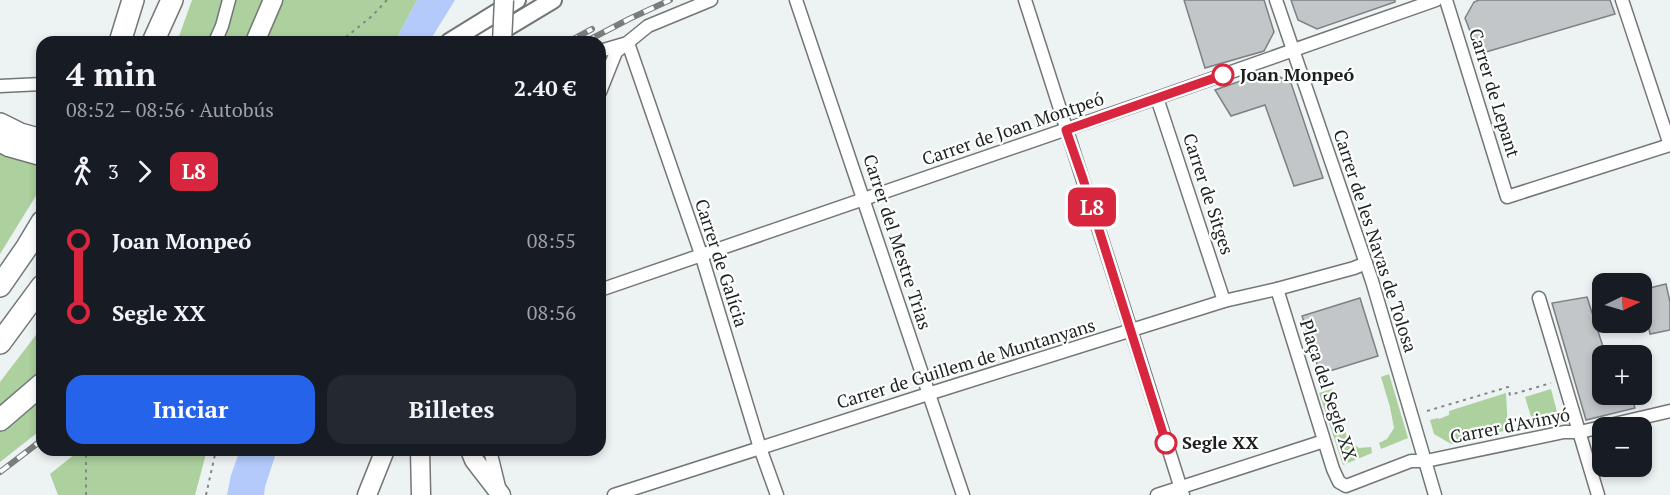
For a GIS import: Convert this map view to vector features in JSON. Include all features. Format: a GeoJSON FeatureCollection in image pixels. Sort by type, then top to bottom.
{"type":"FeatureCollection","features":[{"type":"Feature","properties":{"kind":"highway"},"geometry":{"type":"LineString","coordinates":[[111,36],[120,0]]}},
{"type":"Feature","properties":{"kind":"highway"},"geometry":{"type":"LineString","coordinates":[[122,36],[133,0]]}},
{"type":"Feature","properties":{"kind":"highway"},"geometry":{"type":"LineString","coordinates":[[156,34],[166,0]]}},
{"type":"Feature","properties":{"kind":"highway"},"geometry":{"type":"LineString","coordinates":[[156,34],[172,0]]}},
{"type":"Feature","properties":{"kind":"highway"},"geometry":{"type":"LineString","coordinates":[[0,124],[20,134],[36,138]]}},
{"type":"Feature","properties":{"kind":"highway"},"geometry":{"type":"LineString","coordinates":[[0,141],[36,153]]}},
{"type":"Feature","properties":{"kind":"highway"},"geometry":{"type":"LineString","coordinates":[[0,286],[36,232]]}},
{"type":"Feature","properties":{"kind":"highway"},"geometry":{"type":"LineString","coordinates":[[0,343],[36,294]]}},
{"type":"Feature","properties":{"kind":"highway"},"geometry":{"type":"LineString","coordinates":[[0,420],[36,389]]}},
{"type":"Feature","properties":{"kind":"main road"},"geometry":{"type":"LineString","coordinates":[[494,36],[495,0]]}},
{"type":"Feature","properties":{"kind":"main road"},"geometry":{"type":"LineString","coordinates":[[502,36],[504,0]]}},
{"type":"Feature","properties":{"kind":"main road"},"geometry":{"type":"LineString","coordinates":[[459,36],[517,0]]}},
{"type":"Feature","properties":{"kind":"main road"},"geometry":{"type":"LineString","coordinates":[[493,36],[553,0]]}},
{"type":"Feature","properties":{"kind":"main road"},"geometry":{"type":"LineString","coordinates":[[258,36],[271,6]]}},
{"type":"Feature","properties":{"kind":"main road"},"geometry":{"type":"LineString","coordinates":[[264,36],[271,6]]}},
{"type":"Feature","properties":{"kind":"main road"},"geometry":{"type":"LineString","coordinates":[[367,495],[383,456]]}},
{"type":"Feature","properties":{"kind":"main road"},"geometry":{"type":"LineString","coordinates":[[421,456],[426,489]]}},
{"type":"Feature","properties":{"kind":"main road"},"geometry":{"type":"LineString","coordinates":[[426,489],[431,456]]}},
{"type":"Feature","properties":{"kind":"main road"},"geometry":{"type":"LineString","coordinates":[[472,456],[501,495]]}},
{"type":"Feature","properties":{"kind":"street"},"geometry":{"type":"LineString","coordinates":[[218,36],[230,0]]}},
{"type":"Feature","properties":{"kind":"street"},"geometry":{"type":"LineString","coordinates":[[606,77],[616,52],[648,26],[711,0]]}},
{"type":"Feature","properties":{"kind":"street","name":"Carrer del Mestre Trias"},"geometry":{"type":"LineString","coordinates":[[796,0],[963,495]]}},
{"type":"Feature","properties":{"kind":"street"},"geometry":{"type":"LineString","coordinates":[[1025,0],[1181,491]]}},
{"type":"Feature","properties":{"kind":"street","name":"Carrer de les Navas de Tolosa"},"geometry":{"type":"LineString","coordinates":[[1276,0],[1366,263],[1435,495]]}},
{"type":"Feature","properties":{"kind":"street","name":"Carrer de Joan Montpeó"},"geometry":{"type":"LineString","coordinates":[[606,288],[1436,0]]}},
{"type":"Feature","properties":{"kind":"street","name":"Carrer de Lepant"},"geometry":{"type":"LineString","coordinates":[[1446,0],[1507,196],[1670,145]]}},
{"type":"Feature","properties":{"kind":"street"},"geometry":{"type":"LineString","coordinates":[[1622,0],[1670,145]]}},
{"type":"Feature","properties":{"kind":"street"},"geometry":{"type":"LineString","coordinates":[[606,49],[628,43]]}},
{"type":"Feature","properties":{"kind":"street","name":"Carrer de Galícia"},"geometry":{"type":"LineString","coordinates":[[628,43],[701,254],[760,448],[777,495]]}},
{"type":"Feature","properties":{"kind":"street"},"geometry":{"type":"LineString","coordinates":[[0,86],[36,84]]}},
{"type":"Feature","properties":{"kind":"street","name":"Carrer de Sitges"},"geometry":{"type":"LineString","coordinates":[[1157,98],[1224,301]]}},
{"type":"Feature","properties":{"kind":"street","name":"Carrer de Guillem de Muntanyans"},"geometry":{"type":"LineString","coordinates":[[614,495],[1224,301],[1277,289],[1366,263]]}},
{"type":"Feature","properties":{"kind":"street","name":"Plaça del Segle XX"},"geometry":{"type":"LineString","coordinates":[[1277,289],[1339,482],[1346,486],[1411,461],[1426,461]]}},
{"type":"Feature","properties":{"kind":"street"},"geometry":{"type":"LineString","coordinates":[[1539,298],[1598,495]]}},
{"type":"Feature","properties":{"kind":"street","name":"Carrer d'Avinyó"},"geometry":{"type":"LineString","coordinates":[[1426,461],[1563,432],[1580,432],[1670,411]]}},
{"type":"Feature","properties":{"kind":"street"},"geometry":{"type":"LineString","coordinates":[[1157,495],[1181,491],[1324,441]]}},
{"type":"Feature","properties":{"kind":"street"},"geometry":{"type":"LineString","coordinates":[[491,456],[501,495]]}},
{"type":"Feature","properties":{"kind":"path"},"geometry":{"type":"LineString","coordinates":[[347,36],[387,0]]}},
{"type":"Feature","properties":{"kind":"path"},"geometry":{"type":"LineString","coordinates":[[1427,411],[1508,387],[1510,395],[1547,384]]}},
{"type":"Feature","properties":{"kind":"path"},"geometry":{"type":"LineString","coordinates":[[86,456],[86,495]]}},
{"type":"Feature","properties":{"kind":"path"},"geometry":{"type":"LineString","coordinates":[[206,495],[215,456]]}},
{"type":"Feature","properties":{"kind":"green space"},"geometry":{"type":"Polygon","coordinates":[[[192,0],[417,0],[398,36],[179,36],[192,0]]]}},
{"type":"Feature","properties":{"kind":"green space"},"geometry":{"type":"Polygon","coordinates":[[[0,148],[36,161],[36,196],[0,254],[0,148]]]}},
{"type":"Feature","properties":{"kind":"green space"},"geometry":{"type":"Polygon","coordinates":[[[36,335],[36,434],[0,462],[0,382],[36,335]]]}},
{"type":"Feature","properties":{"kind":"green space"},"geometry":{"type":"Polygon","coordinates":[[[1389,374],[1408,438],[1381,449],[1379,443],[1387,439],[1394,428],[1381,377],[1389,374]]]}},
{"type":"Feature","properties":{"kind":"green space"},"geometry":{"type":"Polygon","coordinates":[[[1332,389],[1348,440],[1359,448],[1371,447],[1372,453],[1343,465],[1319,393],[1332,389]]]}},
{"type":"Feature","properties":{"kind":"green space"},"geometry":{"type":"Polygon","coordinates":[[[1551,389],[1557,412],[1532,420],[1525,397],[1551,389]]]}},
{"type":"Feature","properties":{"kind":"green space"},"geometry":{"type":"Polygon","coordinates":[[[1506,393],[1508,430],[1451,444],[1434,434],[1430,420],[1449,415],[1449,411],[1506,393]]]}},
{"type":"Feature","properties":{"kind":"green space"},"geometry":{"type":"Polygon","coordinates":[[[72,456],[205,456],[195,495],[58,495],[50,474],[72,456]]]}},
{"type":"Feature","properties":{"kind":"water"},"geometry":{"type":"Polygon","coordinates":[[[417,0],[455,0],[433,36],[398,36],[417,0]]]}},
{"type":"Feature","properties":{"kind":"water"},"geometry":{"type":"Polygon","coordinates":[[[238,456],[275,456],[264,495],[227,495],[238,456]]]}},
{"type":"Feature","properties":{"kind":"building"},"geometry":{"type":"Polygon","coordinates":[[[1184,0],[1264,0],[1274,32],[1264,51],[1205,68],[1184,0]]]}},
{"type":"Feature","properties":{"kind":"building"},"geometry":{"type":"Polygon","coordinates":[[[1291,0],[1395,0],[1395,2],[1317,29],[1298,20],[1291,0]]]}},
{"type":"Feature","properties":{"kind":"building"},"geometry":{"type":"Polygon","coordinates":[[[1479,0],[1610,0],[1615,14],[1479,54],[1465,18],[1474,2],[1479,0]]]}},
{"type":"Feature","properties":{"kind":"building"},"geometry":{"type":"Polygon","coordinates":[[[1269,71],[1291,83],[1323,178],[1294,186],[1265,105],[1231,116],[1215,90],[1269,71]]]}},
{"type":"Feature","properties":{"kind":"building"},"geometry":{"type":"Polygon","coordinates":[[[1666,284],[1670,302],[1670,330],[1650,334],[1652,333],[1652,287],[1666,284]]]}},
{"type":"Feature","properties":{"kind":"building"},"geometry":{"type":"Polygon","coordinates":[[[1587,297],[1592,313],[1592,333],[1599,333],[1602,345],[1592,345],[1592,405],[1634,405],[1635,408],[1586,420],[1552,303],[1587,297]]]}},
{"type":"Feature","properties":{"kind":"building"},"geometry":{"type":"Polygon","coordinates":[[[1360,298],[1378,356],[1320,374],[1302,316],[1360,298]]]}},
{"type":"Feature","properties":{"kind":"railway"},"geometry":{"type":"LineString","coordinates":[[596,36],[670,0]]}},
{"type":"Feature","properties":{"kind":"railway"},"geometry":{"type":"LineString","coordinates":[[579,36],[592,29]]}},
{"type":"Feature","properties":{"kind":"railway"},"geometry":{"type":"LineString","coordinates":[[0,472],[36,445]]}},
{"type":"Feature","properties":{"kind":"bus line","name":"L8"},"geometry":{"type":"LineString","coordinates":[[1166,443],[1066,130],[1223,75]]}},
{"type":"Feature","properties":{"kind":"place","name":"Joan Monpeó"},"geometry":{"type":"Point","coordinates":[1223,75]}},
{"type":"Feature","properties":{"kind":"place","name":"Segle XX"},"geometry":{"type":"Point","coordinates":[1166,443]}}]}
